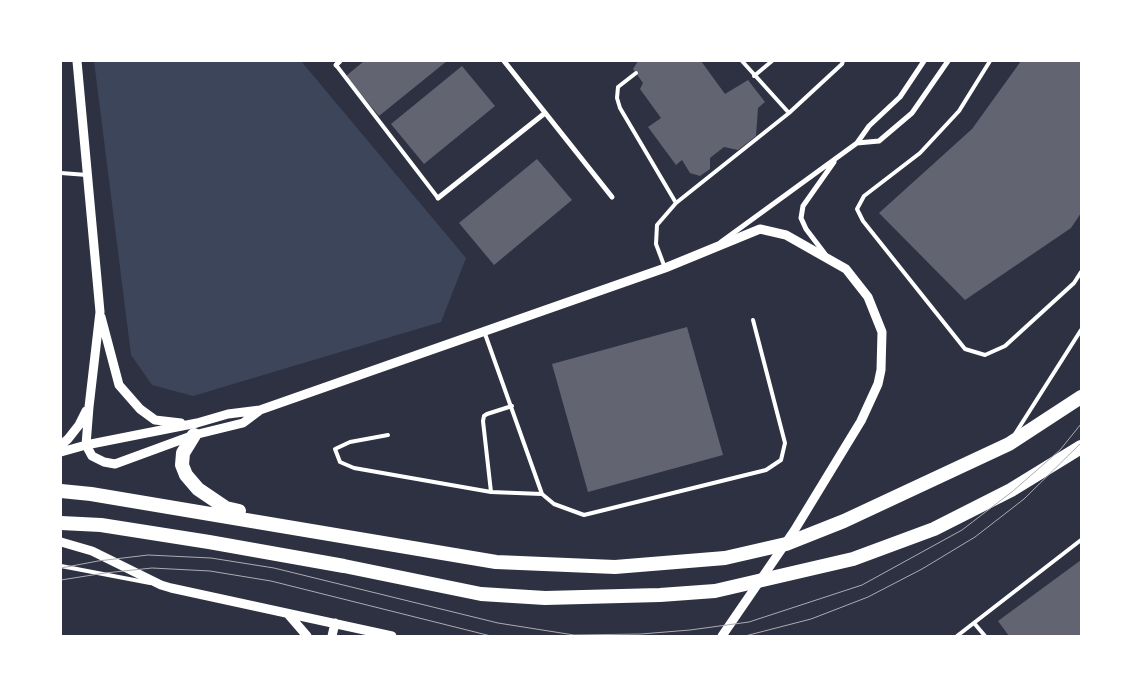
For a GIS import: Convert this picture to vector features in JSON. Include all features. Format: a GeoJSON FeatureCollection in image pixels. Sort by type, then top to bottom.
{"type":"FeatureCollection","features":[{"type":"Feature","properties":{"kind":"highway"},"geometry":{"type":"LineString","coordinates":[[61,491],[91,494],[496,562],[615,567],[725,558],[786,544],[844,521],[1009,444],[1081,397]]}},
{"type":"Feature","properties":{"kind":"highway"},"geometry":{"type":"LineString","coordinates":[[195,429],[183,453],[182,465],[186,475],[198,489],[226,508],[367,540]]}},
{"type":"Feature","properties":{"kind":"highway"},"geometry":{"type":"LineString","coordinates":[[61,523],[101,525],[209,542],[344,566],[480,594],[545,598],[660,595],[715,591],[853,558],[934,529],[1011,490],[1081,447]]}},
{"type":"Feature","properties":{"kind":"street"},"geometry":{"type":"LineString","coordinates":[[78,61],[100,312],[119,385],[135,403],[155,420],[195,429]]}},
{"type":"Feature","properties":{"kind":"street"},"geometry":{"type":"LineString","coordinates":[[504,61],[612,198]]}},
{"type":"Feature","properties":{"kind":"street"},"geometry":{"type":"LineString","coordinates":[[711,250],[858,143],[869,126],[900,97],[924,61]]}},
{"type":"Feature","properties":{"kind":"street"},"geometry":{"type":"LineString","coordinates":[[858,143],[879,141],[912,113],[948,61]]}},
{"type":"Feature","properties":{"kind":"street"},"geometry":{"type":"LineString","coordinates":[[438,198],[545,113]]}},
{"type":"Feature","properties":{"kind":"street"},"geometry":{"type":"LineString","coordinates":[[827,258],[806,229],[802,218],[803,206],[837,158]]}},
{"type":"Feature","properties":{"kind":"street"},"geometry":{"type":"LineString","coordinates":[[61,452],[86,445],[243,423],[260,410],[665,268],[760,229],[786,235],[846,269],[868,297],[882,332],[881,370],[878,384],[861,421],[794,531],[722,636]]}},
{"type":"Feature","properties":{"kind":"street"},"geometry":{"type":"LineString","coordinates":[[100,312],[86,445],[92,456],[104,462],[116,464],[195,429]]}},
{"type":"Feature","properties":{"kind":"street"},"geometry":{"type":"LineString","coordinates":[[61,445],[79,425],[89,407]]}},
{"type":"Feature","properties":{"kind":"street"},"geometry":{"type":"LineString","coordinates":[[61,542],[92,551],[161,585],[392,636]]}},
{"type":"Feature","properties":{"kind":"street"},"geometry":{"type":"LineString","coordinates":[[288,614],[307,636]]}},
{"type":"Feature","properties":{"kind":"street"},"geometry":{"type":"LineString","coordinates":[[332,636],[335,624]]}},
{"type":"Feature","properties":{"kind":"lane"},"geometry":{"type":"LineString","coordinates":[[742,61],[789,113]]}},
{"type":"Feature","properties":{"kind":"lane"},"geometry":{"type":"LineString","coordinates":[[754,76],[772,61]]}},
{"type":"Feature","properties":{"kind":"lane"},"geometry":{"type":"LineString","coordinates":[[665,268],[656,244],[657,225],[676,204],[789,113],[843,61]]}},
{"type":"Feature","properties":{"kind":"lane"},"geometry":{"type":"LineString","coordinates":[[990,61],[959,110],[920,152],[864,196],[857,208],[863,220],[965,349],[985,355],[1005,346],[1074,283],[1081,272]]}},
{"type":"Feature","properties":{"kind":"lane"},"geometry":{"type":"LineString","coordinates":[[338,63],[438,198]]}},
{"type":"Feature","properties":{"kind":"lane"},"geometry":{"type":"LineString","coordinates":[[636,73],[618,87],[620,108],[676,204]]}},
{"type":"Feature","properties":{"kind":"lane"},"geometry":{"type":"LineString","coordinates":[[61,174],[88,174]]}},
{"type":"Feature","properties":{"kind":"lane"},"geometry":{"type":"LineString","coordinates":[[484,331],[542,494],[554,504],[584,515],[766,470],[781,460],[785,443],[753,320]]}},
{"type":"Feature","properties":{"kind":"lane"},"geometry":{"type":"LineString","coordinates":[[1009,444],[1081,330]]}},
{"type":"Feature","properties":{"kind":"lane"},"geometry":{"type":"LineString","coordinates":[[492,492],[483,421],[484,416],[512,406]]}},
{"type":"Feature","properties":{"kind":"lane"},"geometry":{"type":"LineString","coordinates":[[388,435],[350,442],[334,449],[340,462],[354,468],[492,492],[542,494]]}},
{"type":"Feature","properties":{"kind":"lane"},"geometry":{"type":"LineString","coordinates":[[957,636],[1081,540]]}},
{"type":"Feature","properties":{"kind":"lane"},"geometry":{"type":"LineString","coordinates":[[61,566],[161,585]]}},
{"type":"Feature","properties":{"kind":"lane"},"geometry":{"type":"LineString","coordinates":[[974,623],[985,636]]}},
{"type":"Feature","properties":{"kind":"shaded area"},"geometry":{"type":"Polygon","coordinates":[[[94,61],[301,61],[466,258],[441,322],[193,396],[152,385],[131,355],[94,61]]]}},
{"type":"Feature","properties":{"kind":"building"},"geometry":{"type":"Polygon","coordinates":[[[364,61],[447,61],[379,116],[346,76],[364,61]]]}},
{"type":"Feature","properties":{"kind":"building"},"geometry":{"type":"Polygon","coordinates":[[[638,61],[701,61],[725,94],[748,80],[765,102],[758,108],[756,136],[738,150],[724,147],[710,158],[710,169],[700,176],[690,173],[682,160],[676,165],[648,127],[661,118],[640,89],[643,83],[633,69],[638,61]]]}},
{"type":"Feature","properties":{"kind":"building"},"geometry":{"type":"Polygon","coordinates":[[[1021,61],[1081,61],[1081,213],[1071,228],[965,300],[879,213],[972,129],[1021,61]]]}},
{"type":"Feature","properties":{"kind":"building"},"geometry":{"type":"Polygon","coordinates":[[[462,66],[495,106],[424,164],[391,124],[462,66]]]}},
{"type":"Feature","properties":{"kind":"building"},"geometry":{"type":"Polygon","coordinates":[[[537,159],[572,200],[494,265],[459,223],[537,159]]]}},
{"type":"Feature","properties":{"kind":"building"},"geometry":{"type":"Polygon","coordinates":[[[687,327],[723,455],[588,492],[552,364],[687,327]]]}},
{"type":"Feature","properties":{"kind":"building"},"geometry":{"type":"Polygon","coordinates":[[[1081,560],[1081,636],[1009,636],[998,621],[1081,560]]]}},
{"type":"Feature","properties":{"kind":"tram line"},"geometry":{"type":"LineString","coordinates":[[61,568],[148,555],[211,558],[274,568],[498,623],[574,635],[641,634],[749,622],[862,585],[962,530],[1013,491],[1060,450],[1081,424]]}},
{"type":"Feature","properties":{"kind":"tram line"},"geometry":{"type":"LineString","coordinates":[[745,636],[811,619],[868,597],[922,569],[975,537],[1024,499],[1081,443]]}},
{"type":"Feature","properties":{"kind":"tram line"},"geometry":{"type":"LineString","coordinates":[[61,580],[152,568],[210,571],[271,581],[491,636]]}}]}
